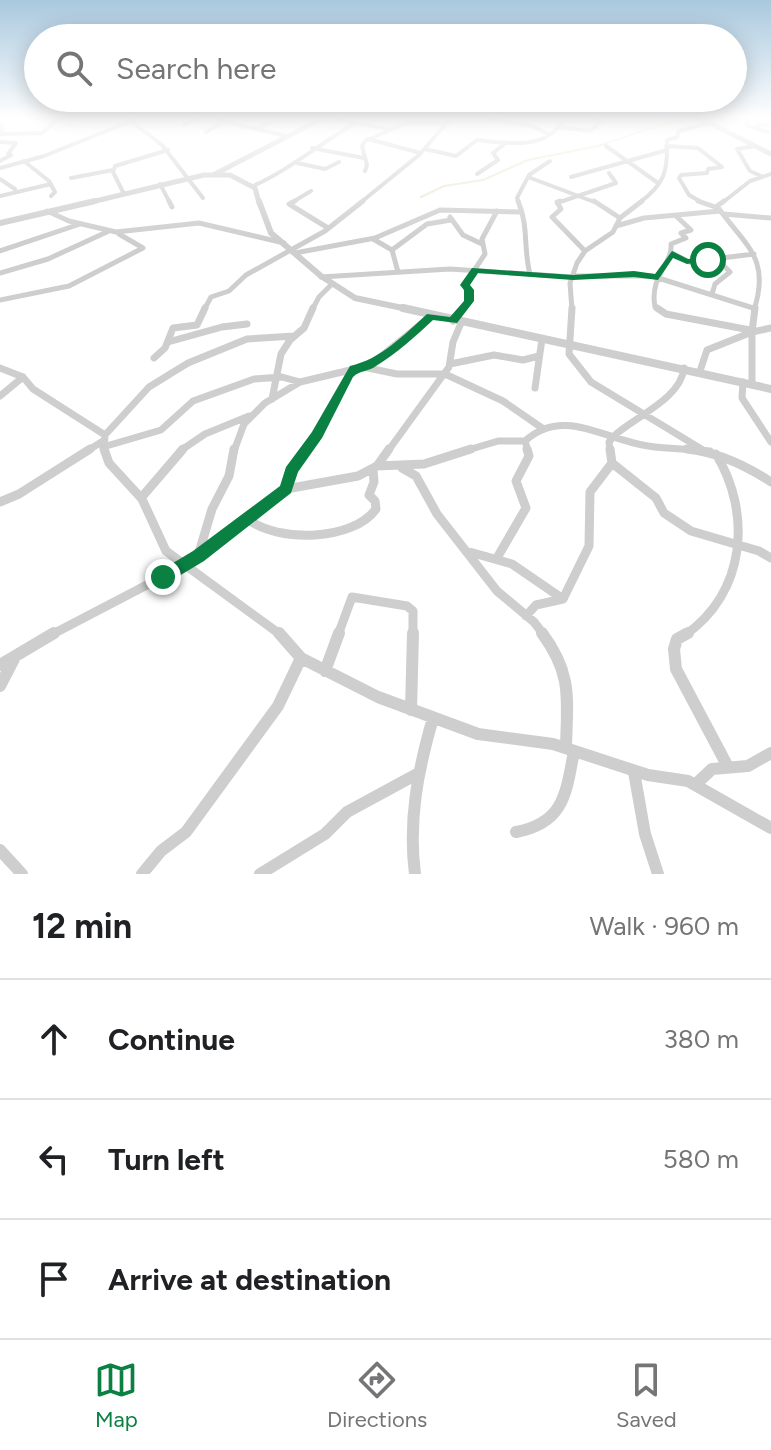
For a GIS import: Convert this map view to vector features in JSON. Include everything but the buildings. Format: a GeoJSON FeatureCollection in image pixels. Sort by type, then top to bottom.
{"type":"FeatureCollection","features":[{"type":"Feature","properties":{"kind":"street"},"geometry":{"type":"LineString","coordinates":[[0,168],[27,160]]}},
{"type":"Feature","properties":{"kind":"street"},"geometry":{"type":"LineString","coordinates":[[71,178],[113,170],[133,160]]}},
{"type":"Feature","properties":{"kind":"street"},"geometry":{"type":"LineString","coordinates":[[172,160],[203,198]]}},
{"type":"Feature","properties":{"kind":"street"},"geometry":{"type":"LineString","coordinates":[[215,174],[242,160]]}},
{"type":"Feature","properties":{"kind":"street"},"geometry":{"type":"LineString","coordinates":[[253,186],[275,178],[300,160]]}},
{"type":"Feature","properties":{"kind":"street"},"geometry":{"type":"LineString","coordinates":[[365,160],[365,171]]}},
{"type":"Feature","properties":{"kind":"street"},"geometry":{"type":"LineString","coordinates":[[154,358],[168,342],[173,328],[197,325],[211,297],[232,289],[246,275],[282,258],[290,248],[328,228],[412,160]]}},
{"type":"Feature","properties":{"kind":"street"},"geometry":{"type":"LineString","coordinates":[[477,174],[498,160]]}},
{"type":"Feature","properties":{"kind":"street"},"geometry":{"type":"LineString","coordinates":[[625,160],[658,183]]}},
{"type":"Feature","properties":{"kind":"street"},"geometry":{"type":"LineString","coordinates":[[571,177],[637,160]]}},
{"type":"Feature","properties":{"kind":"street"},"geometry":{"type":"LineString","coordinates":[[667,160],[667,169],[653,193],[620,218],[613,232],[585,251],[573,277],[569,344],[572,359],[591,382],[703,450]]}},
{"type":"Feature","properties":{"kind":"street"},"geometry":{"type":"LineString","coordinates":[[680,182],[681,175],[707,173],[708,169],[722,167],[715,160]]}},
{"type":"Feature","properties":{"kind":"street"},"geometry":{"type":"LineString","coordinates":[[744,160],[750,171],[762,177]]}},
{"type":"Feature","properties":{"kind":"street"},"geometry":{"type":"LineString","coordinates":[[24,161],[51,184],[55,192],[51,196]]}},
{"type":"Feature","properties":{"kind":"street"},"geometry":{"type":"LineString","coordinates":[[530,274],[526,258],[526,220],[517,198],[528,177],[550,161]]}},
{"type":"Feature","properties":{"kind":"street"},"geometry":{"type":"LineString","coordinates":[[297,163],[325,169],[339,162]]}},
{"type":"Feature","properties":{"kind":"street"},"geometry":{"type":"LineString","coordinates":[[667,169],[691,197],[721,211],[742,234],[764,267],[764,281],[753,308],[747,383],[742,398],[771,442]]}},
{"type":"Feature","properties":{"kind":"street"},"geometry":{"type":"LineString","coordinates":[[113,170],[123,192]]}},
{"type":"Feature","properties":{"kind":"street"},"geometry":{"type":"LineString","coordinates":[[585,251],[552,217],[561,209],[558,201],[616,183],[609,173]]}},
{"type":"Feature","properties":{"kind":"street"},"geometry":{"type":"LineString","coordinates":[[0,223],[188,177],[215,174],[236,177],[253,186],[266,226],[330,286],[366,301],[700,371],[771,389]]}},
{"type":"Feature","properties":{"kind":"street"},"geometry":{"type":"LineString","coordinates":[[721,211],[720,202],[750,181],[771,174]]}},
{"type":"Feature","properties":{"kind":"street"},"geometry":{"type":"LineString","coordinates":[[528,177],[597,201],[620,218]]}},
{"type":"Feature","properties":{"kind":"street"},"geometry":{"type":"LineString","coordinates":[[0,179],[17,190]]}},
{"type":"Feature","properties":{"kind":"street"},"geometry":{"type":"LineString","coordinates":[[0,196],[51,184]]}},
{"type":"Feature","properties":{"kind":"street"},"geometry":{"type":"LineString","coordinates":[[160,184],[172,207]]}},
{"type":"Feature","properties":{"kind":"street"},"geometry":{"type":"LineString","coordinates":[[311,191],[289,204],[328,228]]}},
{"type":"Feature","properties":{"kind":"street"},"geometry":{"type":"LineString","coordinates":[[0,300],[69,286],[143,248],[113,232],[47,211]]}},
{"type":"Feature","properties":{"kind":"street"},"geometry":{"type":"LineString","coordinates":[[0,273],[48,259],[113,232],[199,223],[290,248],[372,238],[422,220],[437,211],[522,212]]}},
{"type":"Feature","properties":{"kind":"street"},"geometry":{"type":"LineString","coordinates":[[445,211],[456,229],[470,241],[482,244]]}},
{"type":"Feature","properties":{"kind":"street"},"geometry":{"type":"LineString","coordinates":[[247,519],[253,525],[268,530],[320,535],[350,523],[366,523],[376,509],[375,501],[369,495],[379,467],[447,369],[457,322],[469,301],[469,290],[465,285],[485,254],[483,234],[494,221],[497,211]]}},
{"type":"Feature","properties":{"kind":"street"},"geometry":{"type":"LineString","coordinates":[[616,226],[644,218],[721,211],[771,218]]}},
{"type":"Feature","properties":{"kind":"street"},"geometry":{"type":"LineString","coordinates":[[676,216],[691,230],[681,233],[685,239],[672,243],[672,253],[658,277],[652,294],[660,311],[752,331]]}},
{"type":"Feature","properties":{"kind":"street"},"geometry":{"type":"LineString","coordinates":[[392,250],[408,234],[439,219],[451,220]]}},
{"type":"Feature","properties":{"kind":"street"},"geometry":{"type":"LineString","coordinates":[[0,251],[80,224]]}},
{"type":"Feature","properties":{"kind":"street"},"geometry":{"type":"LineString","coordinates":[[372,238],[392,250],[398,272]]}},
{"type":"Feature","properties":{"kind":"street"},"geometry":{"type":"LineString","coordinates":[[672,253],[688,262],[754,254]]}},
{"type":"Feature","properties":{"kind":"street"},"geometry":{"type":"LineString","coordinates":[[712,294],[715,284],[730,272],[717,259]]}},
{"type":"Feature","properties":{"kind":"street"},"geometry":{"type":"LineString","coordinates":[[321,277],[475,270],[573,277],[639,274],[658,277],[753,308]]}},
{"type":"Feature","properties":{"kind":"street"},"geometry":{"type":"LineString","coordinates":[[272,399],[281,354],[304,328],[319,297],[330,286]]}},
{"type":"Feature","properties":{"kind":"street"},"geometry":{"type":"LineString","coordinates":[[368,367],[431,316]]}},
{"type":"Feature","properties":{"kind":"street"},"geometry":{"type":"LineString","coordinates":[[168,342],[222,327],[247,324]]}},
{"type":"Feature","properties":{"kind":"street"},"geometry":{"type":"LineString","coordinates":[[700,371],[707,350],[752,331],[771,328]]}},
{"type":"Feature","properties":{"kind":"street"},"geometry":{"type":"LineString","coordinates":[[0,502],[19,494],[104,441],[149,387],[188,363],[247,339],[294,336]]}},
{"type":"Feature","properties":{"kind":"street"},"geometry":{"type":"LineString","coordinates":[[535,388],[542,339]]}},
{"type":"Feature","properties":{"kind":"street"},"geometry":{"type":"LineString","coordinates":[[141,498],[179,452],[205,434],[249,416],[300,382],[368,367],[397,374],[447,369],[494,355],[523,360],[539,356]]}},
{"type":"Feature","properties":{"kind":"street"},"geometry":{"type":"LineString","coordinates":[[0,368],[23,377],[33,389],[104,441],[110,466],[141,498],[158,544],[174,559],[187,564],[275,628],[301,658],[411,710],[478,734],[570,750],[634,772],[696,784],[771,828]]}},
{"type":"Feature","properties":{"kind":"street"},"geometry":{"type":"LineString","coordinates":[[684,368],[683,378],[647,414],[621,426],[614,435],[609,442],[612,463],[656,498],[664,513],[691,531],[771,558]]}},
{"type":"Feature","properties":{"kind":"street"},"geometry":{"type":"LineString","coordinates":[[286,489],[291,471],[317,435],[345,380],[354,369]]}},
{"type":"Feature","properties":{"kind":"street"},"geometry":{"type":"LineString","coordinates":[[447,369],[542,428]]}},
{"type":"Feature","properties":{"kind":"street"},"geometry":{"type":"LineString","coordinates":[[0,396],[23,377]]}},
{"type":"Feature","properties":{"kind":"street"},"geometry":{"type":"LineString","coordinates":[[104,441],[161,430],[193,401],[254,379],[275,377],[300,382]]}},
{"type":"Feature","properties":{"kind":"street"},"geometry":{"type":"LineString","coordinates":[[198,556],[212,509],[229,476],[236,439],[249,416]]}},
{"type":"Feature","properties":{"kind":"street"},"geometry":{"type":"LineString","coordinates":[[0,665],[187,564],[286,489],[344,480],[379,467],[424,464],[498,441],[525,441],[542,428],[562,425],[614,435],[645,446],[703,450],[771,482]]}},
{"type":"Feature","properties":{"kind":"street"},"geometry":{"type":"LineString","coordinates":[[497,558],[526,508],[516,481],[530,453],[525,441]]}},
{"type":"Feature","properties":{"kind":"street"},"geometry":{"type":"LineString","coordinates":[[716,454],[735,485],[740,527],[737,557],[720,597],[692,631],[677,639],[673,648],[679,680],[701,713],[712,743],[727,765]]}},
{"type":"Feature","properties":{"kind":"street"},"geometry":{"type":"LineString","coordinates":[[563,599],[589,546],[590,492],[612,463]]}},
{"type":"Feature","properties":{"kind":"street"},"geometry":{"type":"LineString","coordinates":[[379,467],[413,473],[437,514],[465,551],[497,591],[543,633],[563,666],[569,708],[570,750],[566,786],[550,820],[541,827],[516,832]]}},
{"type":"Feature","properties":{"kind":"street"},"geometry":{"type":"LineString","coordinates":[[465,551],[497,558],[524,570],[563,599]]}},
{"type":"Feature","properties":{"kind":"street"},"geometry":{"type":"LineString","coordinates":[[325,671],[352,597],[407,606],[413,611],[411,710]]}},
{"type":"Feature","properties":{"kind":"street"},"geometry":{"type":"LineString","coordinates":[[526,616],[536,605],[563,599]]}},
{"type":"Feature","properties":{"kind":"street"},"geometry":{"type":"LineString","coordinates":[[0,686],[15,656]]}},
{"type":"Feature","properties":{"kind":"street"},"geometry":{"type":"LineString","coordinates":[[143,874],[161,851],[186,832],[278,706],[301,658]]}},
{"type":"Feature","properties":{"kind":"street"},"geometry":{"type":"LineString","coordinates":[[415,874],[410,828],[417,774],[433,718]]}},
{"type":"Feature","properties":{"kind":"street"},"geometry":{"type":"LineString","coordinates":[[696,784],[701,775],[727,765],[757,763],[771,753]]}},
{"type":"Feature","properties":{"kind":"street"},"geometry":{"type":"LineString","coordinates":[[634,772],[645,834],[658,874]]}},
{"type":"Feature","properties":{"kind":"street"},"geometry":{"type":"LineString","coordinates":[[260,874],[325,834],[347,812],[417,774]]}},
{"type":"Feature","properties":{"kind":"street"},"geometry":{"type":"LineString","coordinates":[[0,850],[22,874]]}},
{"type":"Feature","properties":{"kind":"waterway"},"geometry":{"type":"LineString","coordinates":[[421,197],[444,186],[483,180],[529,160]]}},
{"type":"Feature","properties":{"kind":"route"},"geometry":{"type":"LineString","coordinates":[[163,577],[187,564],[286,489],[288,476],[310,447],[348,375],[354,369],[368,367],[431,316],[453,321],[469,301],[469,290],[465,285],[475,270],[573,277],[634,274],[658,277],[672,253],[687,261],[708,260]]}}]}
